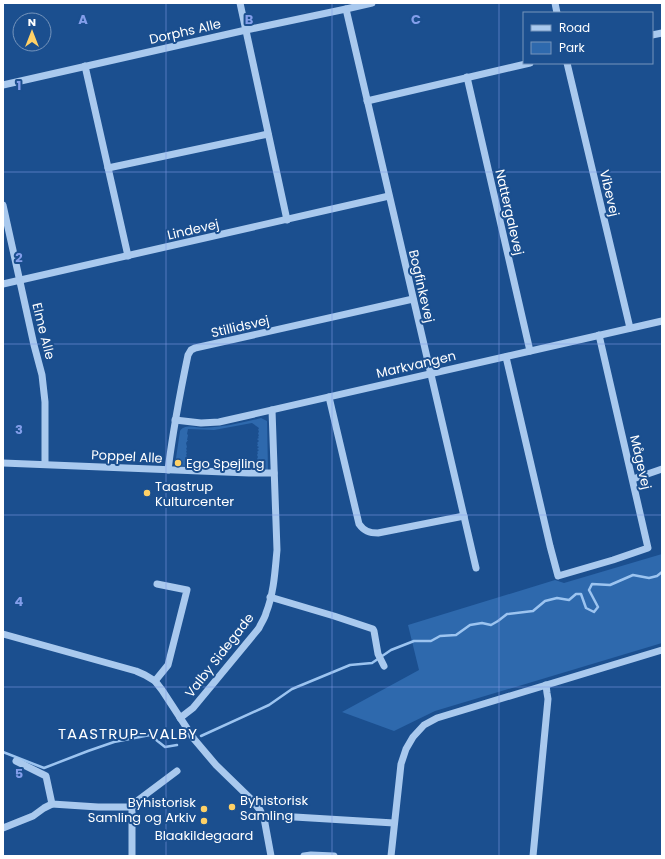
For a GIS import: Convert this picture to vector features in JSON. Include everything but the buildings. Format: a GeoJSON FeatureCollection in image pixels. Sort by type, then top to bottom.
{"type":"FeatureCollection","features":[{"type":"Feature","properties":{"kind":"street"},"geometry":{"type":"LineString","coordinates":[[240,3],[287,220]]}},
{"type":"Feature","properties":{"kind":"street","name":"Dorphs Alle"},"geometry":{"type":"LineString","coordinates":[[3,85],[372,3]]}},
{"type":"Feature","properties":{"kind":"street","name":"Bogfinkevej"},"geometry":{"type":"LineString","coordinates":[[346,9],[476,568]]}},
{"type":"Feature","properties":{"kind":"street"},"geometry":{"type":"LineString","coordinates":[[367,101],[526,64]]}},
{"type":"Feature","properties":{"kind":"street","name":"Vibevej"},"geometry":{"type":"LineString","coordinates":[[567,64],[630,328]]}},
{"type":"Feature","properties":{"kind":"street"},"geometry":{"type":"LineString","coordinates":[[85,66],[128,256]]}},
{"type":"Feature","properties":{"kind":"street","name":"Nattergalevej"},"geometry":{"type":"LineString","coordinates":[[467,77],[530,351]]}},
{"type":"Feature","properties":{"kind":"street"},"geometry":{"type":"LineString","coordinates":[[108,168],[268,134]]}},
{"type":"Feature","properties":{"kind":"street","name":"Lindevej"},"geometry":{"type":"LineString","coordinates":[[3,284],[389,196]]}},
{"type":"Feature","properties":{"kind":"street","name":"Elme Alle"},"geometry":{"type":"LineString","coordinates":[[3,205],[45,391],[45,464]]}},
{"type":"Feature","properties":{"kind":"street","name":"Stillidsvej"},"geometry":{"type":"LineString","coordinates":[[168,470],[175,420],[188,355],[191,350],[413,299]]}},
{"type":"Feature","properties":{"kind":"street","name":"Markvangen"},"geometry":{"type":"LineString","coordinates":[[175,420],[201,423],[219,422],[662,321]]}},
{"type":"Feature","properties":{"kind":"street","name":"Mågevej"},"geometry":{"type":"LineString","coordinates":[[506,356],[558,576],[648,548],[599,335]]}},
{"type":"Feature","properties":{"kind":"street"},"geometry":{"type":"LineString","coordinates":[[329,397],[359,524],[363,529],[370,533],[378,533],[464,516]]}},
{"type":"Feature","properties":{"kind":"street","name":"Valby Sidegade"},"geometry":{"type":"LineString","coordinates":[[180,718],[193,708],[259,628],[266,614],[275,570],[277,550],[272,410]]}},
{"type":"Feature","properties":{"kind":"street","name":"Poppel Alle"},"geometry":{"type":"LineString","coordinates":[[3,463],[274,473]]}},
{"type":"Feature","properties":{"kind":"street"},"geometry":{"type":"LineString","coordinates":[[633,479],[662,469]]}},
{"type":"Feature","properties":{"kind":"street"},"geometry":{"type":"LineString","coordinates":[[155,681],[168,665],[187,590],[157,584]]}},
{"type":"Feature","properties":{"kind":"street"},"geometry":{"type":"LineString","coordinates":[[270,597],[373,629],[378,654],[381,661]]}},
{"type":"Feature","properties":{"kind":"street"},"geometry":{"type":"LineString","coordinates":[[3,634],[136,671],[155,681],[188,732],[208,756],[252,799],[260,810],[264,818],[271,856]]}},
{"type":"Feature","properties":{"kind":"street"},"geometry":{"type":"LineString","coordinates":[[390,856],[401,764],[406,749],[413,737],[424,725],[437,718],[662,650]]}},
{"type":"Feature","properties":{"kind":"street"},"geometry":{"type":"LineString","coordinates":[[533,856],[548,700],[546,685]]}},
{"type":"Feature","properties":{"kind":"street"},"geometry":{"type":"LineString","coordinates":[[16,761],[46,776],[52,804]]}},
{"type":"Feature","properties":{"kind":"street"},"geometry":{"type":"LineString","coordinates":[[132,856],[132,807],[136,801],[177,771]]}},
{"type":"Feature","properties":{"kind":"street"},"geometry":{"type":"LineString","coordinates":[[3,828],[33,816],[52,804],[98,807],[132,807]]}},
{"type":"Feature","properties":{"kind":"street"},"geometry":{"type":"LineString","coordinates":[[278,816],[394,822]]}},
{"type":"Feature","properties":{"kind":"street"},"geometry":{"type":"LineString","coordinates":[[304,856],[334,856]]}},
{"type":"Feature","properties":{"kind":"green space"},"geometry":{"type":"Polygon","coordinates":[[[261,418],[267,421],[268,470],[252,469],[253,466],[256,468],[258,466],[257,452],[259,450],[257,449],[259,447],[257,446],[257,443],[259,441],[257,439],[259,438],[259,428],[252,423],[214,430],[188,429],[188,440],[186,443],[187,456],[185,458],[187,460],[185,462],[188,465],[175,465],[180,431],[185,427],[218,427],[261,418]]]}},
{"type":"Feature","properties":{"kind":"green space"},"geometry":{"type":"Polygon","coordinates":[[[662,554],[662,643],[435,711],[394,731],[342,712],[419,670],[408,625],[555,580],[564,583],[662,554]]]}},
{"type":"Feature","properties":{"kind":"waterway"},"geometry":{"type":"LineString","coordinates":[[201,736],[269,705],[292,689],[350,665],[372,663],[391,650],[414,641],[431,641],[440,636],[456,635],[470,625],[482,623],[491,625],[507,614],[533,611],[545,601],[557,598],[569,600],[576,594],[581,594],[586,608],[594,612],[598,607],[589,590],[592,584],[610,585],[633,575],[649,578],[657,576],[662,572]]}},
{"type":"Feature","properties":{"kind":"waterway"},"geometry":{"type":"LineString","coordinates":[[3,752],[44,768],[114,742],[150,735],[165,747],[177,745]]}},
{"type":"Feature","properties":{"kind":"place","name":"Ego Spejling"},"geometry":{"type":"Point","coordinates":[178,463]}},
{"type":"Feature","properties":{"kind":"place","name":"Taastrup Kulturcenter"},"geometry":{"type":"Point","coordinates":[147,493]}},
{"type":"Feature","properties":{"kind":"place","name":"Byhistorisk Samling"},"geometry":{"type":"Point","coordinates":[232,807]}},
{"type":"Feature","properties":{"kind":"place","name":"Byhistorisk Samling og Arkiv"},"geometry":{"type":"Point","coordinates":[204,809]}},
{"type":"Feature","properties":{"kind":"place","name":"Blaakildegaard"},"geometry":{"type":"Point","coordinates":[204,821]}},
{"type":"Feature","properties":{"kind":"district","name":"TAASTRUP-VALBY"},"geometry":{"type":"Point","coordinates":[128,734]}}]}
